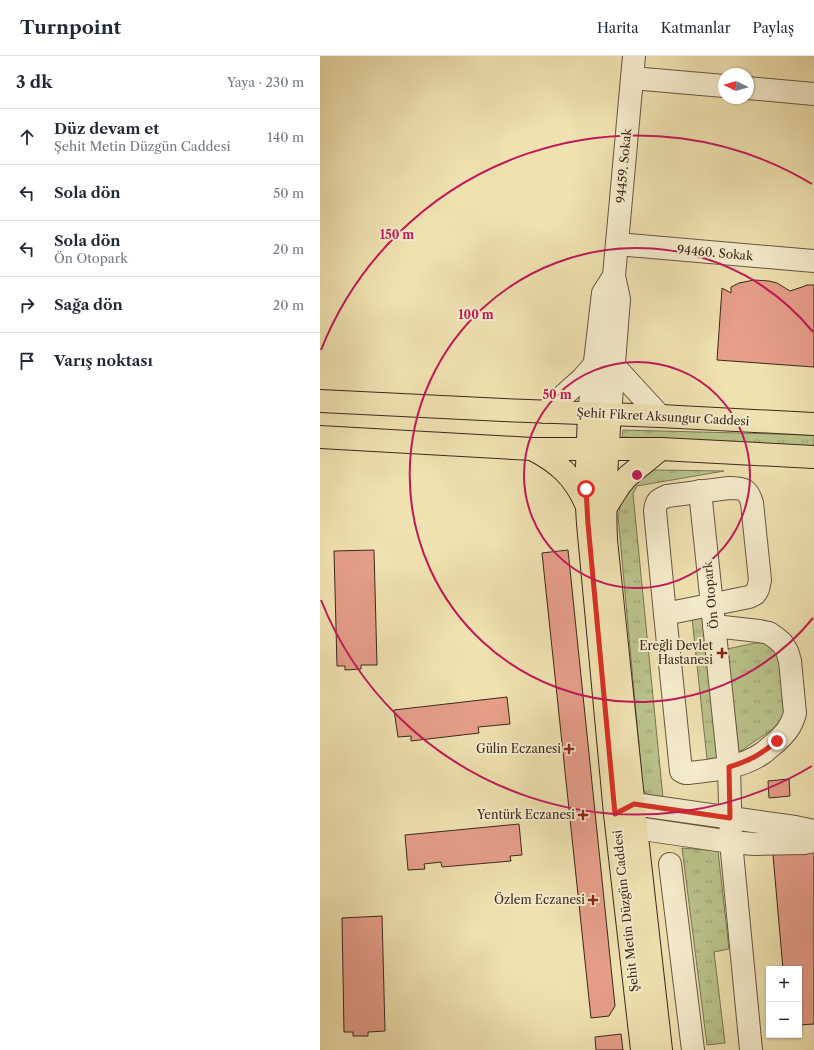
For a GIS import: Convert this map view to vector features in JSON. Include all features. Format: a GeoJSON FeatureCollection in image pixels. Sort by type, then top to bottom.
{"type":"FeatureCollection","features":[{"type":"Feature","properties":{"kind":"main road","name":"Şehit Fikret Aksungur Caddesi"},"geometry":{"type":"LineString","coordinates":[[320,400],[814,424]]}},
{"type":"Feature","properties":{"kind":"main road","name":"Şehit Metin Düzgün Caddesi"},"geometry":{"type":"LineString","coordinates":[[600,414],[598,449],[586,482],[596,507],[590,540],[624,809],[642,1050]]}},
{"type":"Feature","properties":{"kind":"main road"},"geometry":{"type":"LineString","coordinates":[[320,437],[532,449],[661,449],[812,459]]}},
{"type":"Feature","properties":{"kind":"main road"},"geometry":{"type":"LineString","coordinates":[[532,449],[545,456],[566,473],[596,507],[620,486],[628,476],[661,449]]}},
{"type":"Feature","properties":{"kind":"main road","name":"Şehit Metin Düzgün Caddesi"},"geometry":{"type":"LineString","coordinates":[[636,828],[661,1050]]}},
{"type":"Feature","properties":{"kind":"street","name":"94459. Sokak"},"geometry":{"type":"LineString","coordinates":[[600,414],[605,365],[602,294],[614,276],[634,56]]}},
{"type":"Feature","properties":{"kind":"street"},"geometry":{"type":"LineString","coordinates":[[632,78],[718,85]]}},
{"type":"Feature","properties":{"kind":"street"},"geometry":{"type":"LineString","coordinates":[[754,89],[814,94]]}},
{"type":"Feature","properties":{"kind":"street","name":"94460. Sokak"},"geometry":{"type":"LineString","coordinates":[[617,244],[814,261]]}},
{"type":"Feature","properties":{"kind":"street"},"geometry":{"type":"LineString","coordinates":[[545,412],[582,379],[605,365],[660,416]]}},
{"type":"Feature","properties":{"kind":"street"},"geometry":{"type":"LineString","coordinates":[[665,614],[749,597],[755,594],[760,580],[760,566],[752,503],[750,495],[746,491],[740,488],[700,491],[667,496],[659,499],[655,504],[665,614],[681,771],[685,773],[729,767],[750,760],[763,753],[785,734],[794,720],[795,713],[790,661],[787,651],[782,643],[769,633],[714,626]]}},
{"type":"Feature","properties":{"kind":"street","name":"Ön Otopark"},"geometry":{"type":"LineString","coordinates":[[700,491],[729,767],[731,842],[751,1050]]}},
{"type":"Feature","properties":{"kind":"street"},"geometry":{"type":"LineString","coordinates":[[624,809],[730,818],[814,831]]}},
{"type":"Feature","properties":{"kind":"street"},"geometry":{"type":"LineString","coordinates":[[624,809],[636,828],[754,844],[814,841]]}},
{"type":"Feature","properties":{"kind":"street"},"geometry":{"type":"LineString","coordinates":[[670,864],[692,1050]]}},
{"type":"Feature","properties":{"kind":"green space"},"geometry":{"type":"Polygon","coordinates":[[[623,430],[814,435],[814,447],[622,437],[623,430]]]}},
{"type":"Feature","properties":{"kind":"green space"},"geometry":{"type":"Polygon","coordinates":[[[654,470],[724,471],[637,486],[633,494],[663,798],[648,795],[643,790],[618,516],[621,503],[629,489],[642,476],[654,470]]]}},
{"type":"Feature","properties":{"kind":"green space"},"geometry":{"type":"Polygon","coordinates":[[[704,615],[718,758],[707,759],[692,618],[704,615]]]}},
{"type":"Feature","properties":{"kind":"green space"},"geometry":{"type":"Polygon","coordinates":[[[755,643],[764,643],[780,652],[786,720],[739,752],[727,649],[755,643]]]}},
{"type":"Feature","properties":{"kind":"green space"},"geometry":{"type":"Polygon","coordinates":[[[682,848],[718,851],[729,949],[714,952],[725,1043],[707,1045],[682,848]]]}},
{"type":"Feature","properties":{"kind":"building"},"geometry":{"type":"Polygon","coordinates":[[[754,280],[777,283],[790,291],[807,285],[814,285],[814,367],[717,360],[722,288],[731,293],[731,287],[739,283],[754,280]]]}},
{"type":"Feature","properties":{"kind":"building"},"geometry":{"type":"Polygon","coordinates":[[[374,550],[377,665],[361,665],[361,669],[345,670],[345,666],[337,666],[334,551],[374,550]]]}},
{"type":"Feature","properties":{"kind":"building"},"geometry":{"type":"Polygon","coordinates":[[[568,550],[615,1006],[609,1016],[591,1018],[542,553],[568,550]]]}},
{"type":"Feature","properties":{"kind":"building"},"geometry":{"type":"Polygon","coordinates":[[[507,697],[510,724],[478,727],[479,733],[411,741],[411,736],[398,737],[394,710],[507,697]]]}},
{"type":"Feature","properties":{"kind":"building"},"geometry":{"type":"Polygon","coordinates":[[[789,779],[790,796],[769,798],[768,781],[789,779]]]}},
{"type":"Feature","properties":{"kind":"building"},"geometry":{"type":"Polygon","coordinates":[[[519,824],[522,855],[510,856],[511,861],[442,867],[441,862],[424,864],[425,869],[408,870],[405,835],[519,824]]]}},
{"type":"Feature","properties":{"kind":"building"},"geometry":{"type":"Polygon","coordinates":[[[814,851],[814,1024],[802,1025],[802,966],[783,966],[773,855],[814,851]]]}},
{"type":"Feature","properties":{"kind":"building"},"geometry":{"type":"Polygon","coordinates":[[[382,916],[385,1031],[368,1032],[368,1036],[353,1036],[353,1032],[344,1032],[342,918],[382,916]]]}},
{"type":"Feature","properties":{"kind":"building"},"geometry":{"type":"Polygon","coordinates":[[[621,1034],[623,1050],[596,1050],[595,1037],[621,1034]]]}},
{"type":"Feature","properties":{"kind":"place","name":"Ereğli Devlet Hastanesi"},"geometry":{"type":"Point","coordinates":[722,653]}},
{"type":"Feature","properties":{"kind":"place","name":"Gülin Eczanesi"},"geometry":{"type":"Point","coordinates":[569,749]}},
{"type":"Feature","properties":{"kind":"place","name":"Yentürk Eczanesi"},"geometry":{"type":"Point","coordinates":[583,815]}},
{"type":"Feature","properties":{"kind":"place","name":"Özlem Eczanesi"},"geometry":{"type":"Point","coordinates":[593,900]}},
{"type":"Feature","properties":{"kind":"route"},"geometry":{"type":"LineString","coordinates":[[586,489],[615,814],[634,804],[730,818],[729,767],[750,760],[763,753],[777,741]]}}]}
